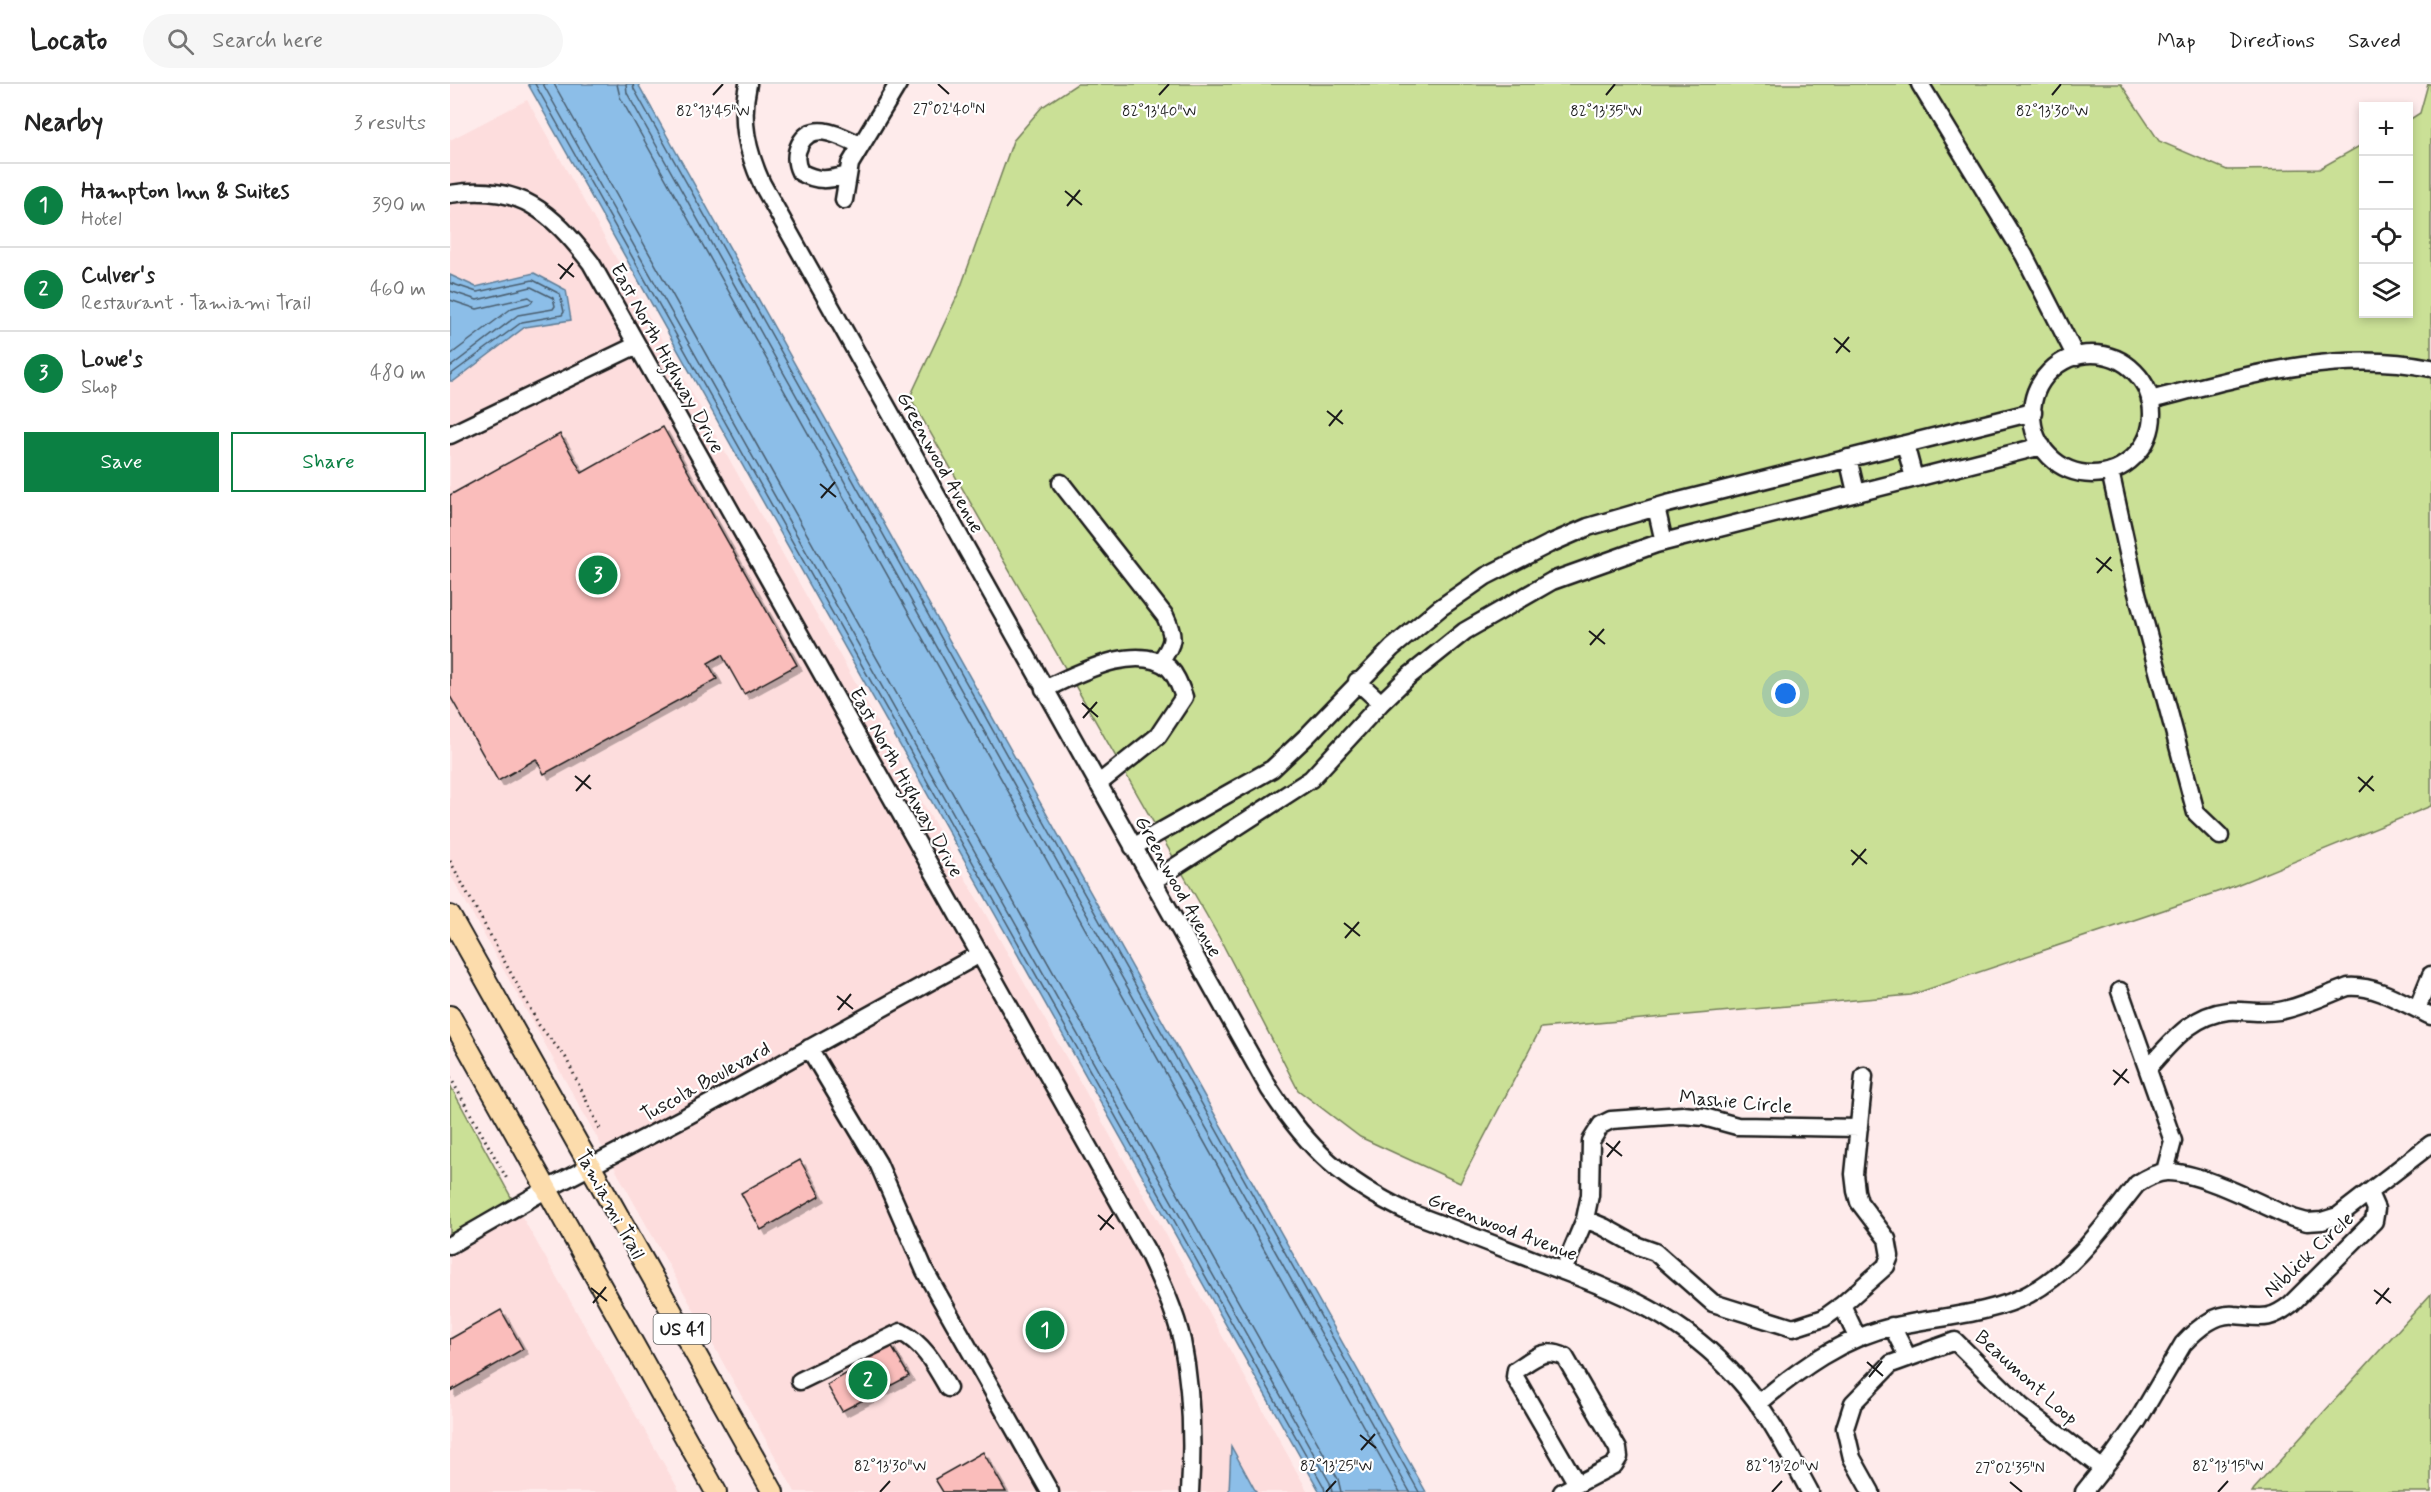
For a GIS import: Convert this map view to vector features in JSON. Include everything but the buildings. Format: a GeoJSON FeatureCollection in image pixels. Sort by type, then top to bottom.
{"type":"FeatureCollection","features":[{"type":"Feature","properties":{"kind":"main road","name":"Tamiami Trail"},"geometry":{"type":"LineString","coordinates":[[450,916],[773,1492]]}},
{"type":"Feature","properties":{"kind":"main road","name":"US 41"},"geometry":{"type":"LineString","coordinates":[[450,1016],[716,1492]]}},
{"type":"Feature","properties":{"kind":"street","name":"Greenwood Avenue"},"geometry":{"type":"LineString","coordinates":[[748,84],[744,114],[746,135],[749,152],[762,184],[1270,1090],[1290,1120],[1330,1164],[1376,1196],[1408,1212],[1631,1298],[1677,1324],[1724,1363],[1758,1404],[1810,1492]]}},
{"type":"Feature","properties":{"kind":"street"},"geometry":{"type":"LineString","coordinates":[[844,200],[850,164],[898,84]]}},
{"type":"Feature","properties":{"kind":"street"},"geometry":{"type":"LineString","coordinates":[[1920,84],[2024,255],[2076,357]]}},
{"type":"Feature","properties":{"kind":"street"},"geometry":{"type":"LineString","coordinates":[[848,175],[833,179],[813,179],[800,172],[796,156],[798,148],[804,138],[817,131],[833,133],[860,145]]}},
{"type":"Feature","properties":{"kind":"street","name":"East North Highway Drive"},"geometry":{"type":"LineString","coordinates":[[450,194],[483,191],[512,195],[541,209],[568,234],[591,263],[980,954],[1167,1292],[1182,1341],[1189,1392],[1193,1443],[1190,1492]]}},
{"type":"Feature","properties":{"kind":"street"},"geometry":{"type":"LineString","coordinates":[[450,435],[637,345]]}},
{"type":"Feature","properties":{"kind":"street"},"geometry":{"type":"LineString","coordinates":[[2086,354],[2106,355],[2125,363],[2140,377],[2150,400],[2152,414],[2150,433],[2140,450],[2127,463],[2110,471],[2091,474],[2072,470],[2055,460],[2042,446],[2034,429],[2033,412],[2038,388],[2049,372],[2066,360],[2086,354]]}},
{"type":"Feature","properties":{"kind":"street"},"geometry":{"type":"LineString","coordinates":[[2150,400],[2300,365],[2355,360],[2415,365],[2431,369]]}},
{"type":"Feature","properties":{"kind":"street"},"geometry":{"type":"LineString","coordinates":[[1133,847],[1272,769],[1306,737],[1357,681],[1424,621],[1486,576],[1549,543],[1588,527],[1656,507],[2033,412]]}},
{"type":"Feature","properties":{"kind":"street"},"geometry":{"type":"LineString","coordinates":[[1905,444],[1914,478]]}},
{"type":"Feature","properties":{"kind":"street"},"geometry":{"type":"LineString","coordinates":[[1153,881],[1311,779],[1409,676],[1465,631],[1552,581],[1664,542],[2042,446]]}},
{"type":"Feature","properties":{"kind":"street"},"geometry":{"type":"LineString","coordinates":[[1848,458],[1856,492]]}},
{"type":"Feature","properties":{"kind":"street"},"geometry":{"type":"LineString","coordinates":[[2110,471],[2136,589],[2196,813],[2220,836]]}},
{"type":"Feature","properties":{"kind":"street"},"geometry":{"type":"LineString","coordinates":[[1061,483],[1165,616],[1173,633],[1170,648],[1160,662]]}},
{"type":"Feature","properties":{"kind":"street"},"geometry":{"type":"LineString","coordinates":[[1656,507],[1664,542]]}},
{"type":"Feature","properties":{"kind":"street"},"geometry":{"type":"LineString","coordinates":[[1044,689],[1103,663],[1134,658],[1160,662],[1171,670],[1184,697],[1158,736],[1098,784]]}},
{"type":"Feature","properties":{"kind":"street"},"geometry":{"type":"LineString","coordinates":[[1357,681],[1381,703]]}},
{"type":"Feature","properties":{"kind":"street","name":"Tuscola Boulevard"},"geometry":{"type":"LineString","coordinates":[[450,1245],[547,1189],[980,954]]}},
{"type":"Feature","properties":{"kind":"street"},"geometry":{"type":"LineString","coordinates":[[2148,1068],[2183,1029],[2213,1015],[2228,1011],[2259,1014],[2280,1011],[2348,987],[2360,986],[2374,989],[2424,1013],[2431,975]]}},
{"type":"Feature","properties":{"kind":"street"},"geometry":{"type":"LineString","coordinates":[[2120,991],[2173,1141],[2165,1172]]}},
{"type":"Feature","properties":{"kind":"street"},"geometry":{"type":"LineString","coordinates":[[809,1048],[878,1162],[925,1271],[1050,1492]]}},
{"type":"Feature","properties":{"kind":"street"},"geometry":{"type":"LineString","coordinates":[[1585,1219],[1638,1246],[1655,1252],[1703,1297],[1725,1307],[1792,1328],[1824,1318],[1886,1266],[1890,1256],[1887,1239],[1859,1202],[1856,1191],[1854,1174],[1864,1076]]}},
{"type":"Feature","properties":{"kind":"street","name":"Mashie Circle"},"geometry":{"type":"LineString","coordinates":[[1563,1271],[1585,1219],[1590,1195],[1591,1141],[1601,1125],[1611,1120],[1683,1115],[1737,1126],[1859,1128]]}},
{"type":"Feature","properties":{"kind":"street","name":"Niblick Circle"},"geometry":{"type":"LineString","coordinates":[[2084,1492],[2137,1422],[2183,1344],[2195,1332],[2225,1316],[2235,1315],[2256,1319],[2281,1311],[2291,1304],[2374,1221],[2376,1209],[2369,1194],[2426,1149]]}},
{"type":"Feature","properties":{"kind":"street"},"geometry":{"type":"LineString","coordinates":[[1758,1404],[1818,1358],[1857,1337],[1892,1326],[1996,1308],[2026,1296],[2065,1270],[2138,1184],[2147,1178],[2165,1172],[2190,1174],[2307,1222],[2322,1221],[2338,1216],[2369,1194]]}},
{"type":"Feature","properties":{"kind":"street"},"geometry":{"type":"LineString","coordinates":[[1842,1305],[1857,1337]]}},
{"type":"Feature","properties":{"kind":"street"},"geometry":{"type":"LineString","coordinates":[[1892,1326],[1908,1358]]}},
{"type":"Feature","properties":{"kind":"street"},"geometry":{"type":"LineString","coordinates":[[800,1381],[901,1332],[916,1340],[936,1366],[948,1388]]}},
{"type":"Feature","properties":{"kind":"street","name":"Beaumont Loop"},"geometry":{"type":"LineString","coordinates":[[1871,1492],[1852,1458],[1845,1428],[1853,1402],[1891,1364],[1955,1341],[2021,1406],[2103,1469]]}},
{"type":"Feature","properties":{"kind":"street"},"geometry":{"type":"LineString","coordinates":[[1551,1352],[1565,1357],[1618,1449],[1619,1457],[1614,1465],[1570,1488],[1515,1377],[1516,1370],[1541,1354],[1551,1352]]}},
{"type":"Feature","properties":{"kind":"path"},"geometry":{"type":"LineString","coordinates":[[450,861],[540,1025],[566,1058],[601,1131]]}},
{"type":"Feature","properties":{"kind":"path"},"geometry":{"type":"LineString","coordinates":[[450,1077],[507,1179]]}},
{"type":"Feature","properties":{"kind":"shaded area"},"geometry":{"type":"Polygon","coordinates":[[[527,100],[1191,1279],[1308,1492],[1256,1492],[1231,1447],[1229,1492],[1199,1492],[1202,1441],[1198,1389],[1190,1339],[1175,1287],[1157,1250],[598,257],[575,227],[546,201],[517,187],[483,182],[450,185],[450,140],[527,100]]]}},
{"type":"Feature","properties":{"kind":"shaded area"},"geometry":{"type":"Polygon","coordinates":[[[482,201],[509,204],[535,217],[561,241],[583,269],[967,951],[604,1150],[450,874],[450,381],[454,381],[525,327],[571,320],[534,273],[476,287],[450,275],[450,204],[482,201]]]}},
{"type":"Feature","properties":{"kind":"shaded area"},"geometry":{"type":"Polygon","coordinates":[[[976,966],[1141,1260],[1158,1296],[1173,1344],[1180,1394],[1184,1444],[1181,1492],[795,1492],[613,1165],[976,966]]]}},
{"type":"Feature","properties":{"kind":"shaded area"},"geometry":{"type":"Polygon","coordinates":[[[521,1215],[680,1492],[450,1492],[450,1255],[521,1215]]]}},
{"type":"Feature","properties":{"kind":"green space"},"geometry":{"type":"Polygon","coordinates":[[[1077,84],[2121,84],[2159,141],[2227,170],[2319,169],[2359,146],[2359,318],[2413,318],[2413,117],[2420,113],[2428,84],[2431,84],[2431,806],[2229,888],[1911,995],[1541,1028],[1460,1183],[1360,1137],[1298,1090],[1219,937],[910,397],[959,292],[1013,141],[1042,107],[1077,84]]]}},
{"type":"Feature","properties":{"kind":"green space"},"geometry":{"type":"Polygon","coordinates":[[[450,1085],[512,1199],[450,1235],[450,1085]]]}},
{"type":"Feature","properties":{"kind":"green space"},"geometry":{"type":"Polygon","coordinates":[[[2431,1294],[2431,1492],[2252,1492],[2254,1489],[2431,1294]]]}},
{"type":"Feature","properties":{"kind":"water"},"geometry":{"type":"Polygon","coordinates":[[[528,84],[638,84],[1426,1492],[1320,1492],[528,84]]]}},
{"type":"Feature","properties":{"kind":"water"},"geometry":{"type":"Polygon","coordinates":[[[534,273],[566,290],[571,320],[525,327],[454,381],[450,381],[450,275],[476,287],[534,273]]]}},
{"type":"Feature","properties":{"kind":"water"},"geometry":{"type":"Polygon","coordinates":[[[1231,1446],[1256,1492],[1229,1492],[1231,1446]]]}},
{"type":"Feature","properties":{"kind":"place","name":"Lowe's"},"geometry":{"type":"Point","coordinates":[598,575]}},
{"type":"Feature","properties":{"kind":"place","name":"Hampton Inn & Suites"},"geometry":{"type":"Point","coordinates":[1045,1330]}},
{"type":"Feature","properties":{"kind":"place","name":"Culver's"},"geometry":{"type":"Point","coordinates":[868,1380]}}]}
